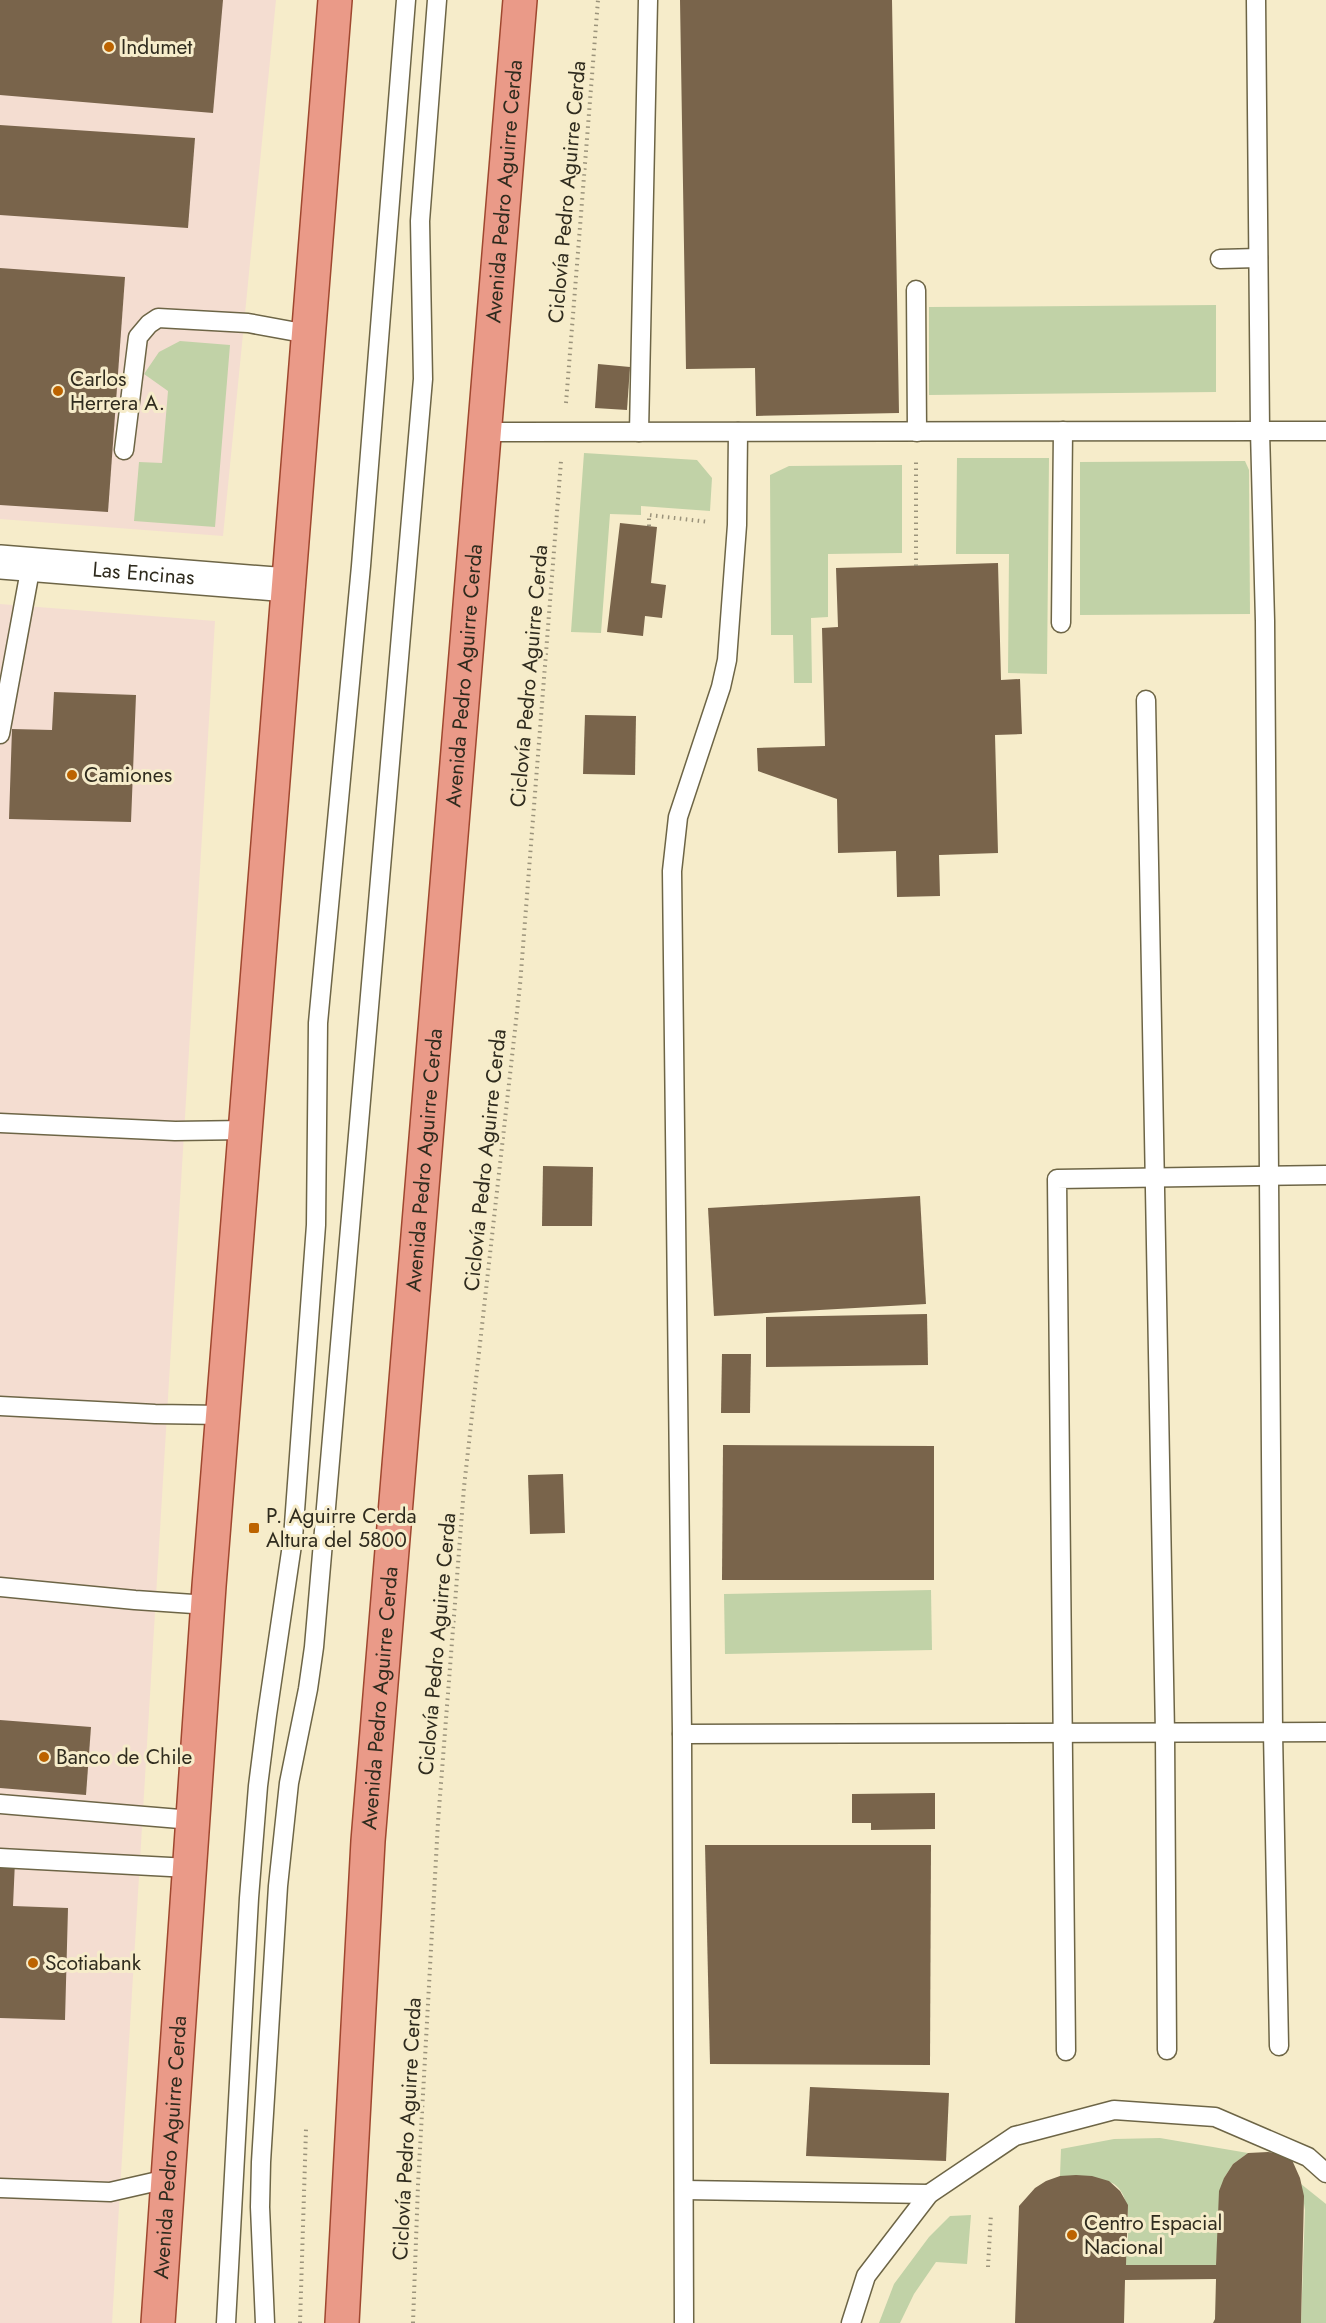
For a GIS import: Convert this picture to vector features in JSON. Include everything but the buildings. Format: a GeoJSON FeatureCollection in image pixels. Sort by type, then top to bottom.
{"type":"FeatureCollection","features":[{"type":"Feature","properties":{"kind":"main road","name":"Avenida Pedro Aguirre Cerda"},"geometry":{"type":"LineString","coordinates":[[158,2323],[208,1605],[335,0]]}},
{"type":"Feature","properties":{"kind":"main road","name":"Avenida Pedro Aguirre Cerda"},"geometry":{"type":"LineString","coordinates":[[342,2323],[368,1841],[520,0]]}},
{"type":"Feature","properties":{"kind":"street","name":"Las Encinas"},"geometry":{"type":"LineString","coordinates":[[15,563],[288,585]]}},
{"type":"Feature","properties":{"kind":"lane"},"geometry":{"type":"LineString","coordinates":[[226,2323],[249,1898],[267,1715],[293,1538],[316,1225],[318,1023],[362,555],[405,0]]}},
{"type":"Feature","properties":{"kind":"lane"},"geometry":{"type":"LineString","coordinates":[[266,2323],[260,2207],[261,2162],[278,1886],[289,1783],[314,1647],[423,379],[420,221],[437,0]]}},
{"type":"Feature","properties":{"kind":"lane"},"geometry":{"type":"LineString","coordinates":[[639,432],[648,0]]}},
{"type":"Feature","properties":{"kind":"lane"},"geometry":{"type":"LineString","coordinates":[[1256,0],[1260,431],[1265,645],[1273,1732],[1279,2046]]}},
{"type":"Feature","properties":{"kind":"lane"},"geometry":{"type":"LineString","coordinates":[[1220,259],[1258,258]]}},
{"type":"Feature","properties":{"kind":"lane"},"geometry":{"type":"LineString","coordinates":[[916,290],[917,432]]}},
{"type":"Feature","properties":{"kind":"lane"},"geometry":{"type":"LineString","coordinates":[[124,450],[138,337],[148,324],[158,318],[248,323],[308,334]]}},
{"type":"Feature","properties":{"kind":"lane"},"geometry":{"type":"LineString","coordinates":[[1061,623],[1063,431]]}},
{"type":"Feature","properties":{"kind":"lane"},"geometry":{"type":"LineString","coordinates":[[485,432],[1326,431]]}},
{"type":"Feature","properties":{"kind":"lane"},"geometry":{"type":"LineString","coordinates":[[684,2323],[682,1734],[672,871],[678,817],[721,687],[727,660],[737,525],[738,432]]}},
{"type":"Feature","properties":{"kind":"lane"},"geometry":{"type":"LineString","coordinates":[[0,734],[15,563]]}},
{"type":"Feature","properties":{"kind":"lane"},"geometry":{"type":"LineString","coordinates":[[1146,700],[1165,1733],[1167,2050]]}},
{"type":"Feature","properties":{"kind":"lane"},"geometry":{"type":"LineString","coordinates":[[0,1123],[175,1131],[245,1130]]}},
{"type":"Feature","properties":{"kind":"lane"},"geometry":{"type":"LineString","coordinates":[[1066,2051],[1057,1179],[1326,1175]]}},
{"type":"Feature","properties":{"kind":"lane"},"geometry":{"type":"LineString","coordinates":[[0,1406],[223,1415]]}},
{"type":"Feature","properties":{"kind":"lane"},"geometry":{"type":"LineString","coordinates":[[0,1587],[208,1605]]}},
{"type":"Feature","properties":{"kind":"lane"},"geometry":{"type":"LineString","coordinates":[[682,1734],[1326,1732]]}},
{"type":"Feature","properties":{"kind":"lane"},"geometry":{"type":"LineString","coordinates":[[0,1804],[192,1820]]}},
{"type":"Feature","properties":{"kind":"lane"},"geometry":{"type":"LineString","coordinates":[[0,1858],[189,1868]]}},
{"type":"Feature","properties":{"kind":"lane"},"geometry":{"type":"LineString","coordinates":[[851,2323],[866,2276],[929,2194],[1015,2136],[1114,2110],[1215,2117],[1308,2157],[1326,2173]]}},
{"type":"Feature","properties":{"kind":"lane"},"geometry":{"type":"LineString","coordinates":[[0,2188],[110,2192],[167,2179]]}},
{"type":"Feature","properties":{"kind":"lane"},"geometry":{"type":"LineString","coordinates":[[684,2190],[929,2194]]}},
{"type":"Feature","properties":{"kind":"path","name":"Ciclovía Pedro Aguirre Cerda"},"geometry":{"type":"LineString","coordinates":[[413,2323],[418,2185],[438,1822],[464,1486],[519,985],[598,0]]}},
{"type":"Feature","properties":{"kind":"path"},"geometry":{"type":"LineString","coordinates":[[916,566],[917,432]]}},
{"type":"Feature","properties":{"kind":"path"},"geometry":{"type":"LineString","coordinates":[[649,526],[649,515],[737,525]]}},
{"type":"Feature","properties":{"kind":"path"},"geometry":{"type":"LineString","coordinates":[[300,2323],[306,2129]]}},
{"type":"Feature","properties":{"kind":"path"},"geometry":{"type":"LineString","coordinates":[[988,2267],[991,2214]]}},
{"type":"Feature","properties":{"kind":"shaded area"},"geometry":{"type":"Polygon","coordinates":[[[0,0],[276,0],[223,536],[0,519],[0,0]]]}},
{"type":"Feature","properties":{"kind":"shaded area"},"geometry":{"type":"Polygon","coordinates":[[[0,604],[215,621],[112,2323],[0,2323],[0,604]]]}},
{"type":"Feature","properties":{"kind":"green space"},"geometry":{"type":"Polygon","coordinates":[[[1216,305],[1216,392],[929,395],[929,307],[1216,305]]]}},
{"type":"Feature","properties":{"kind":"green space"},"geometry":{"type":"Polygon","coordinates":[[[180,341],[230,345],[215,527],[134,521],[139,462],[162,463],[168,391],[144,374],[159,352],[180,341]]]}},
{"type":"Feature","properties":{"kind":"green space"},"geometry":{"type":"Polygon","coordinates":[[[584,453],[697,460],[712,478],[710,511],[641,506],[641,515],[610,514],[601,633],[571,632],[584,453]]]}},
{"type":"Feature","properties":{"kind":"green space"},"geometry":{"type":"Polygon","coordinates":[[[957,458],[1049,458],[1047,674],[1008,673],[1009,554],[956,554],[957,458]]]}},
{"type":"Feature","properties":{"kind":"green space"},"geometry":{"type":"Polygon","coordinates":[[[1245,461],[1249,470],[1250,614],[1080,615],[1080,462],[1245,461]]]}},
{"type":"Feature","properties":{"kind":"green space"},"geometry":{"type":"Polygon","coordinates":[[[902,465],[902,553],[828,554],[828,617],[811,618],[812,683],[794,683],[793,635],[771,635],[770,475],[789,466],[902,465]]]}},
{"type":"Feature","properties":{"kind":"green space"},"geometry":{"type":"Polygon","coordinates":[[[931,1590],[932,1650],[725,1654],[724,1594],[931,1590]]]}},
{"type":"Feature","properties":{"kind":"green space"},"geometry":{"type":"Polygon","coordinates":[[[1160,2138],[1248,2153],[1233,2164],[1224,2178],[1216,2265],[1126,2265],[1128,2217],[1123,2194],[1107,2181],[1060,2176],[1061,2149],[1114,2139],[1160,2138]]]}},
{"type":"Feature","properties":{"kind":"green space"},"geometry":{"type":"Polygon","coordinates":[[[1301,2184],[1326,2204],[1326,2323],[1301,2323],[1305,2210],[1301,2184]]]}},
{"type":"Feature","properties":{"kind":"green space"},"geometry":{"type":"Polygon","coordinates":[[[971,2215],[967,2264],[936,2262],[914,2294],[900,2323],[879,2323],[894,2284],[929,2237],[950,2216],[971,2215]]]}},
{"type":"Feature","properties":{"kind":"place","name":"Indumet"},"geometry":{"type":"Point","coordinates":[109,47]}},
{"type":"Feature","properties":{"kind":"place","name":"Carlos Herrera A."},"geometry":{"type":"Point","coordinates":[58,391]}},
{"type":"Feature","properties":{"kind":"place","name":"Camiones"},"geometry":{"type":"Point","coordinates":[72,775]}},
{"type":"Feature","properties":{"kind":"place","name":"P. Aguirre Cerda Altura del 5800"},"geometry":{"type":"Point","coordinates":[254,1528]}},
{"type":"Feature","properties":{"kind":"place","name":"Banco de Chile"},"geometry":{"type":"Point","coordinates":[44,1757]}},
{"type":"Feature","properties":{"kind":"place","name":"Scotiabank"},"geometry":{"type":"Point","coordinates":[33,1963]}},
{"type":"Feature","properties":{"kind":"place","name":"Centro Espacial Nacional"},"geometry":{"type":"Point","coordinates":[1072,2235]}}]}
